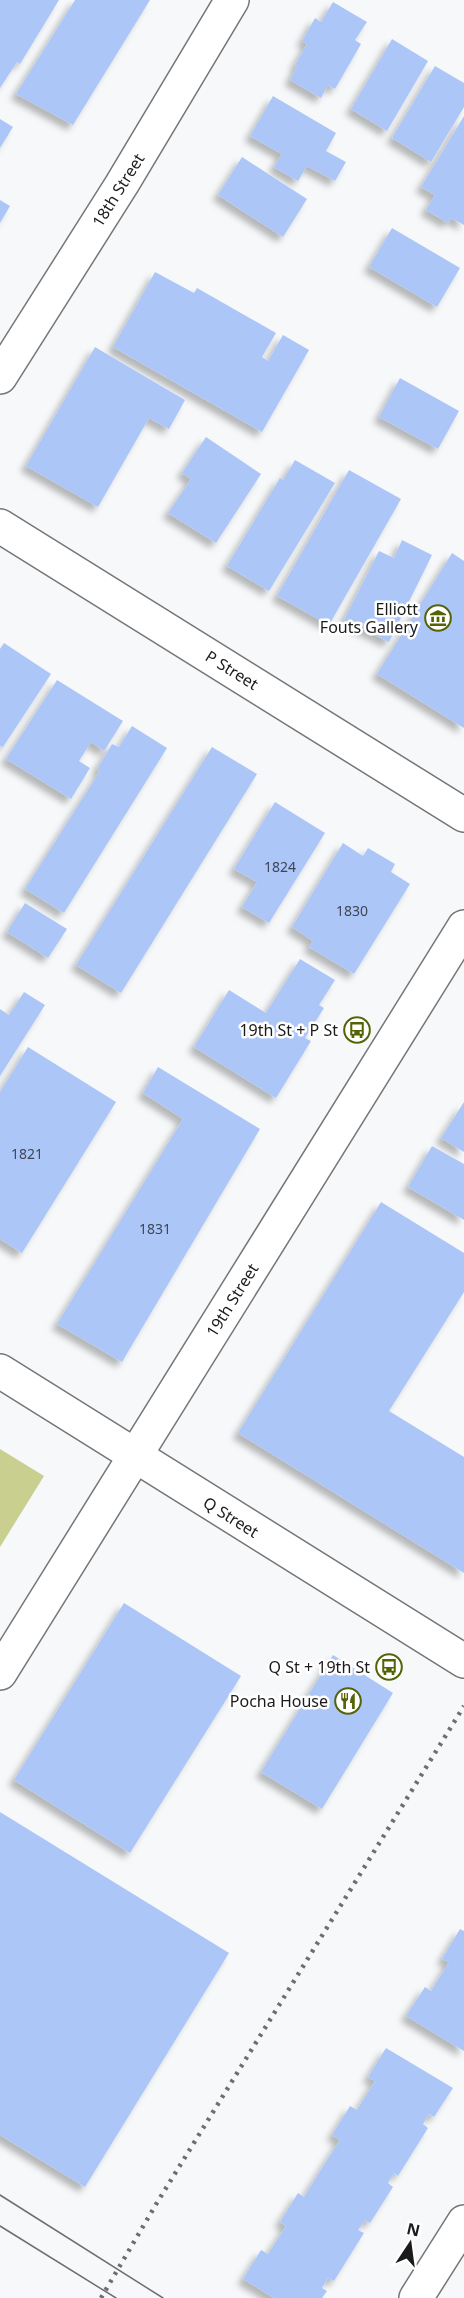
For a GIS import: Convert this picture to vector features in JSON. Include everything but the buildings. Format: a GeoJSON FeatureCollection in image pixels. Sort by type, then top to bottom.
{"type":"FeatureCollection","features":[{"type":"Feature","properties":{"kind":"main road","name":"18th Street"},"geometry":{"type":"LineString","coordinates":[[0,377],[122,184],[232,0]]}},
{"type":"Feature","properties":{"kind":"main road","name":"P Street"},"geometry":{"type":"LineString","coordinates":[[0,526],[464,815]]}},
{"type":"Feature","properties":{"kind":"main road","name":"19th Street"},"geometry":{"type":"LineString","coordinates":[[0,1673],[464,927]]}},
{"type":"Feature","properties":{"kind":"main road","name":"Q Street"},"geometry":{"type":"LineString","coordinates":[[0,1371],[464,1661]]}},
{"type":"Feature","properties":{"kind":"main road"},"geometry":{"type":"LineString","coordinates":[[416,2298],[464,2222]]}},
{"type":"Feature","properties":{"kind":"green space"},"geometry":{"type":"Polygon","coordinates":[[[0,1449],[44,1476],[0,1547],[0,1449]]]}},
{"type":"Feature","properties":{"kind":"tram line"},"geometry":{"type":"LineString","coordinates":[[0,2195],[163,2298]]}},
{"type":"Feature","properties":{"kind":"tram line"},"geometry":{"type":"LineString","coordinates":[[0,2226],[116,2298]]}},
{"type":"Feature","properties":{"kind":"railway"},"geometry":{"type":"LineString","coordinates":[[101,2298],[158,2201],[464,1706]]}},
{"type":"Feature","properties":{"kind":"place","name":"Elliott Fouts Gallery"},"geometry":{"type":"Point","coordinates":[438,618]}},
{"type":"Feature","properties":{"kind":"place","name":"19th St + P St"},"geometry":{"type":"Point","coordinates":[357,1030]}},
{"type":"Feature","properties":{"kind":"place","name":"Q St + 19th St"},"geometry":{"type":"Point","coordinates":[389,1667]}},
{"type":"Feature","properties":{"kind":"place","name":"Pocha House"},"geometry":{"type":"Point","coordinates":[348,1701]}}]}
